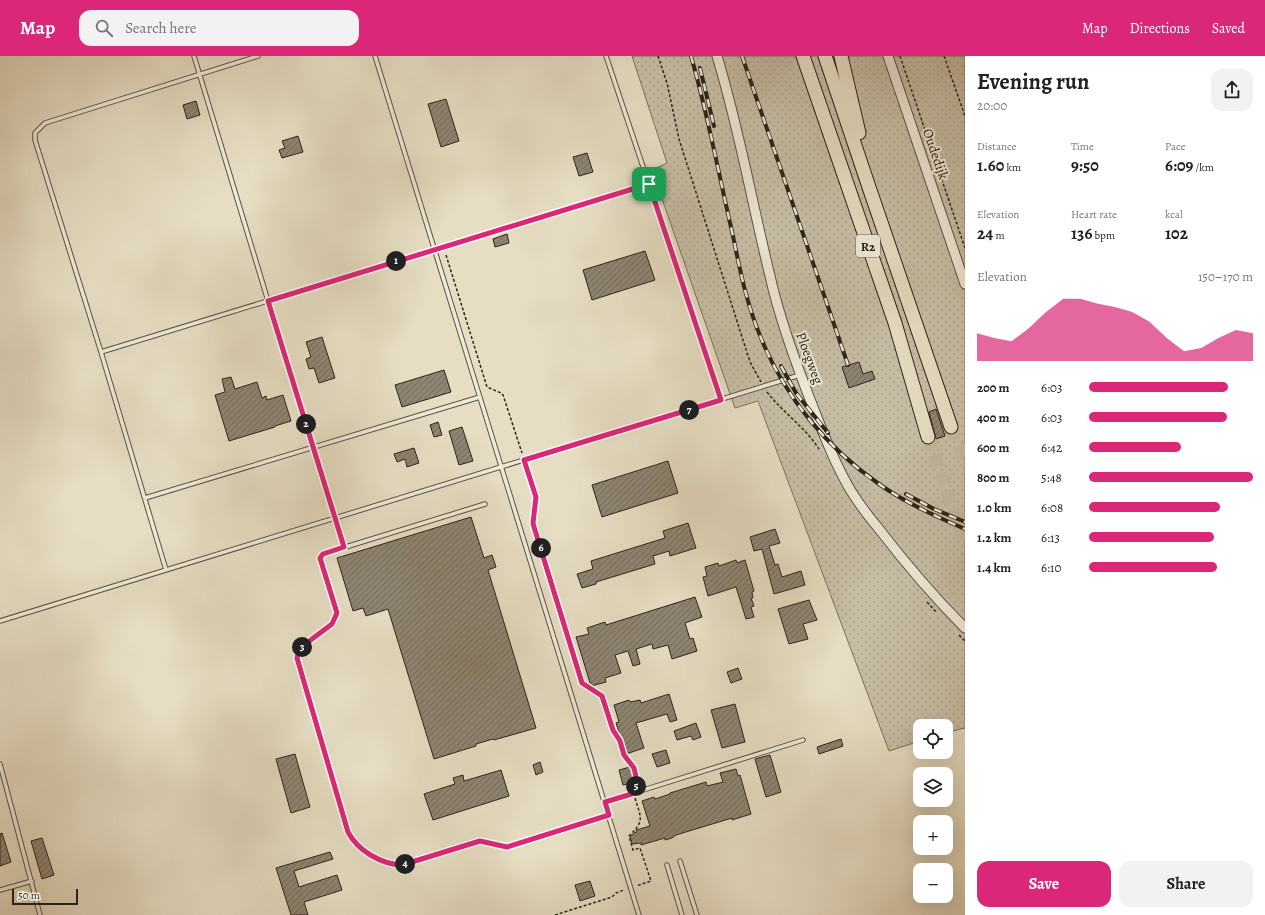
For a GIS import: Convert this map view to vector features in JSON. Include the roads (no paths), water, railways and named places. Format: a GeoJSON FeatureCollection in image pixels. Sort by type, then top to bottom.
{"type":"FeatureCollection","features":[{"type":"Feature","properties":{"kind":"highway","name":"R2"},"geometry":{"type":"LineString","coordinates":[[803,56],[894,323],[928,437]]}},
{"type":"Feature","properties":{"kind":"highway","name":"R2"},"geometry":{"type":"LineString","coordinates":[[825,56],[879,221],[952,428]]}},
{"type":"Feature","properties":{"kind":"highway"},"geometry":{"type":"LineString","coordinates":[[842,56],[879,221]]}},
{"type":"Feature","properties":{"kind":"street","name":"Ploegweg"},"geometry":{"type":"LineString","coordinates":[[717,56],[729,93],[770,278],[800,375],[830,450],[852,493],[910,569],[936,599],[965,628]]}},
{"type":"Feature","properties":{"kind":"street","name":"Oudedijk"},"geometry":{"type":"LineString","coordinates":[[888,56],[965,284]]}},
{"type":"Feature","properties":{"kind":"lane"},"geometry":{"type":"LineString","coordinates":[[194,56],[344,547]]}},
{"type":"Feature","properties":{"kind":"lane"},"geometry":{"type":"LineString","coordinates":[[166,570],[101,352],[35,140],[35,133],[45,122],[258,56]]}},
{"type":"Feature","properties":{"kind":"lane"},"geometry":{"type":"LineString","coordinates":[[376,56],[639,915]]}},
{"type":"Feature","properties":{"kind":"lane"},"geometry":{"type":"LineString","coordinates":[[606,56],[721,400]]}},
{"type":"Feature","properties":{"kind":"lane"},"geometry":{"type":"LineString","coordinates":[[101,352],[649,184]]}},
{"type":"Feature","properties":{"kind":"lane"},"geometry":{"type":"LineString","coordinates":[[0,621],[800,375]]}},
{"type":"Feature","properties":{"kind":"lane"},"geometry":{"type":"LineString","coordinates":[[145,498],[480,397]]}},
{"type":"Feature","properties":{"kind":"lane"},"geometry":{"type":"LineString","coordinates":[[485,504],[344,547],[323,554],[320,558],[337,613],[332,624],[300,648],[297,658],[348,832],[353,841],[371,855],[394,865],[402,865],[480,841],[507,847],[609,815]]}},
{"type":"Feature","properties":{"kind":"lane"},"geometry":{"type":"LineString","coordinates":[[605,802],[803,740]]}},
{"type":"Feature","properties":{"kind":"lane"},"geometry":{"type":"LineString","coordinates":[[0,764],[40,915]]}},
{"type":"Feature","properties":{"kind":"lane"},"geometry":{"type":"LineString","coordinates":[[680,861],[696,915]]}},
{"type":"Feature","properties":{"kind":"lane"},"geometry":{"type":"LineString","coordinates":[[667,865],[682,915]]}},
{"type":"Feature","properties":{"kind":"lane"},"geometry":{"type":"LineString","coordinates":[[0,890],[32,881]]}},
{"type":"Feature","properties":{"kind":"tunnel"},"geometry":{"type":"LineString","coordinates":[[951,427],[965,465]]}},
{"type":"Feature","properties":{"kind":"tunnel"},"geometry":{"type":"LineString","coordinates":[[928,437],[965,544]]}},
{"type":"Feature","properties":{"kind":"railway"},"geometry":{"type":"LineString","coordinates":[[691,56],[708,123],[741,275],[756,326],[782,381],[795,401],[825,438],[860,470],[879,484],[910,503],[965,529]]}},
{"type":"Feature","properties":{"kind":"railway"},"geometry":{"type":"LineString","coordinates":[[742,56],[848,365]]}},
{"type":"Feature","properties":{"kind":"railway"},"geometry":{"type":"LineString","coordinates":[[700,68],[714,126]]}},
{"type":"Feature","properties":{"kind":"railway"},"geometry":{"type":"LineString","coordinates":[[781,366],[796,393],[828,433]]}},
{"type":"Feature","properties":{"kind":"railway"},"geometry":{"type":"LineString","coordinates":[[906,494],[934,509],[965,522]]}}]}
